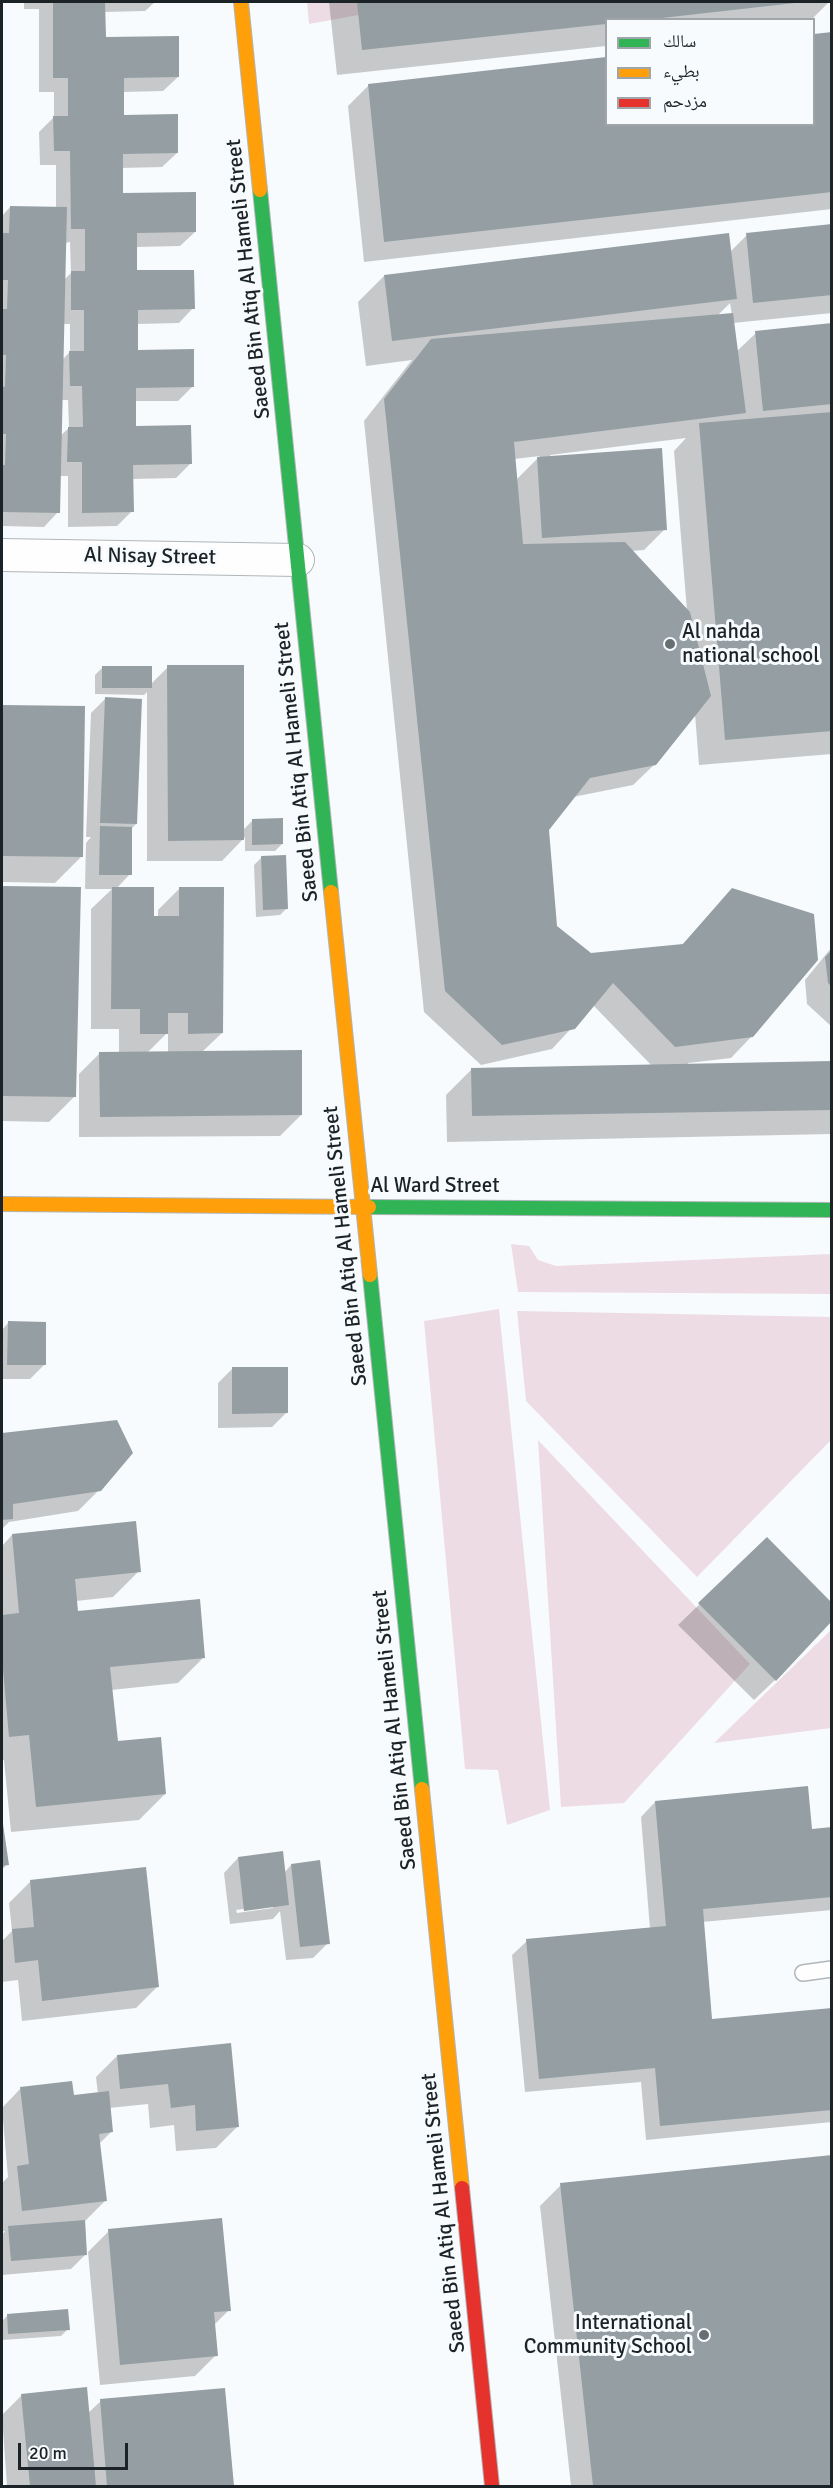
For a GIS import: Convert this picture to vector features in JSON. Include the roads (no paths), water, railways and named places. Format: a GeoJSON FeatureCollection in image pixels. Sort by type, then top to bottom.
{"type":"FeatureCollection","features":[{"type":"Feature","properties":{"kind":"street","name":"Saeed Bin Atiq Al Hameli Street"},"geometry":{"type":"LineString","coordinates":[[241,2],[492,2487]]}},
{"type":"Feature","properties":{"kind":"street","name":"Al Nisay Street"},"geometry":{"type":"LineString","coordinates":[[2,555],[298,560]]}},
{"type":"Feature","properties":{"kind":"street","name":"Al Ward Street"},"geometry":{"type":"LineString","coordinates":[[2,1204],[831,1210]]}},
{"type":"Feature","properties":{"kind":"lane"},"geometry":{"type":"LineString","coordinates":[[802,1973],[831,1969]]}},
{"type":"Feature","properties":{"kind":"place","name":"Al nahda national school"},"geometry":{"type":"Point","coordinates":[670,644]}},
{"type":"Feature","properties":{"kind":"place","name":"International Community School"},"geometry":{"type":"Point","coordinates":[704,2335]}}]}
